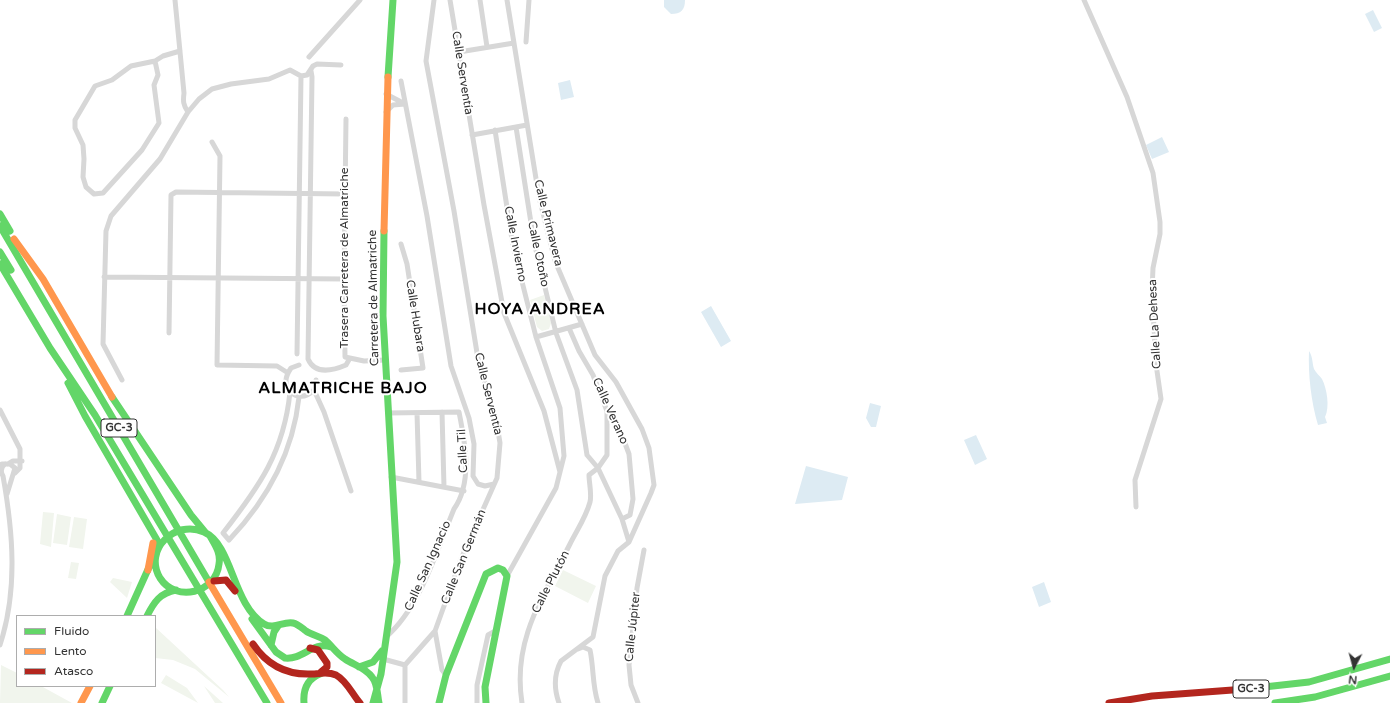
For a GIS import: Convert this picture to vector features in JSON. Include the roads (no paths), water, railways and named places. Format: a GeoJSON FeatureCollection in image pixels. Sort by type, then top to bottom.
{"type":"FeatureCollection","features":[{"type":"Feature","properties":{"kind":"main road","name":"Carretera de Almatriche"},"geometry":{"type":"LineString","coordinates":[[377,690],[397,562],[391,477],[383,309],[386,94],[393,0]]}},
{"type":"Feature","properties":{"kind":"main road","name":"GC-3"},"geometry":{"type":"LineString","coordinates":[[0,214],[14,239],[34,283],[281,703]]}},
{"type":"Feature","properties":{"kind":"main road"},"geometry":{"type":"LineString","coordinates":[[0,226],[34,283]]}},
{"type":"Feature","properties":{"kind":"main road"},"geometry":{"type":"LineString","coordinates":[[14,239],[43,279],[100,379],[190,515],[208,534],[220,553],[221,563],[216,579],[206,588],[191,592],[176,590],[162,594],[156,599],[148,615]]}},
{"type":"Feature","properties":{"kind":"main road","name":"GC-3"},"geometry":{"type":"LineString","coordinates":[[0,252],[71,371],[94,415],[267,703]]}},
{"type":"Feature","properties":{"kind":"main road"},"geometry":{"type":"LineString","coordinates":[[0,264],[50,348],[94,415]]}},
{"type":"Feature","properties":{"kind":"main road"},"geometry":{"type":"LineString","coordinates":[[50,348],[85,416],[156,540],[156,565],[161,578],[176,590]]}},
{"type":"Feature","properties":{"kind":"main road"},"geometry":{"type":"LineString","coordinates":[[126,615],[161,542],[168,534],[176,530],[196,528],[216,539],[223,550],[236,584],[252,611],[266,625],[272,627],[289,623],[295,624],[321,637],[350,663],[366,670],[374,679],[379,703]]}},
{"type":"Feature","properties":{"kind":"main road"},"geometry":{"type":"LineString","coordinates":[[148,570],[154,547],[153,534]]}},
{"type":"Feature","properties":{"kind":"main road"},"geometry":{"type":"LineString","coordinates":[[439,703],[446,675],[486,574],[492,568],[499,568],[504,570],[507,576],[485,687],[486,703]]}},
{"type":"Feature","properties":{"kind":"main road","name":"GC-3"},"geometry":{"type":"LineString","coordinates":[[204,573],[222,594],[265,661],[279,669],[291,673],[310,674],[328,672],[340,677]]}},
{"type":"Feature","properties":{"kind":"main road"},"geometry":{"type":"LineString","coordinates":[[216,579],[226,580],[232,585],[253,620],[279,655],[293,659],[300,657],[314,645],[325,644],[334,649]]}},
{"type":"Feature","properties":{"kind":"main road"},"geometry":{"type":"LineString","coordinates":[[271,645],[274,632],[278,626]]}},
{"type":"Feature","properties":{"kind":"main road"},"geometry":{"type":"LineString","coordinates":[[359,667],[372,664],[380,657],[385,640]]}},
{"type":"Feature","properties":{"kind":"main road"},"geometry":{"type":"LineString","coordinates":[[310,648],[318,650],[327,663],[327,667],[321,672]]}},
{"type":"Feature","properties":{"kind":"main road"},"geometry":{"type":"LineString","coordinates":[[236,651],[263,703]]}},
{"type":"Feature","properties":{"kind":"main road","name":"GC-3"},"geometry":{"type":"LineString","coordinates":[[1109,703],[1167,694],[1281,686],[1344,674],[1390,659]]}},
{"type":"Feature","properties":{"kind":"main road"},"geometry":{"type":"LineString","coordinates":[[304,703],[305,688],[312,677],[319,674],[340,677],[346,682],[355,700],[360,703]]}},
{"type":"Feature","properties":{"kind":"main road","name":"GC-3"},"geometry":{"type":"LineString","coordinates":[[1275,703],[1315,697],[1390,676]]}},
{"type":"Feature","properties":{"kind":"main road"},"geometry":{"type":"LineString","coordinates":[[81,703],[89,687]]}},
{"type":"Feature","properties":{"kind":"main road"},"geometry":{"type":"LineString","coordinates":[[102,703],[110,687]]}},
{"type":"Feature","properties":{"kind":"main road"},"geometry":{"type":"LineString","coordinates":[[373,703],[377,690]]}},
{"type":"Feature","properties":{"kind":"street"},"geometry":{"type":"LineString","coordinates":[[175,0],[184,93],[183,100],[184,106],[188,112]]}},
{"type":"Feature","properties":{"kind":"street"},"geometry":{"type":"LineString","coordinates":[[309,57],[360,0]]}},
{"type":"Feature","properties":{"kind":"street","name":"Calle Serventía"},"geometry":{"type":"LineString","coordinates":[[401,82],[427,216],[451,366],[469,418],[474,444],[473,476],[478,484],[485,486],[494,484],[499,468],[500,443],[497,424],[478,359],[454,211],[426,61],[434,0]]}},
{"type":"Feature","properties":{"kind":"street","name":"Calle Serventía"},"geometry":{"type":"LineString","coordinates":[[450,0],[472,135],[504,313],[544,411],[560,472]]}},
{"type":"Feature","properties":{"kind":"street"},"geometry":{"type":"LineString","coordinates":[[480,0],[487,47]]}},
{"type":"Feature","properties":{"kind":"street","name":"Calle Primavera"},"geometry":{"type":"LineString","coordinates":[[508,0],[539,198],[555,261],[595,355],[616,382],[642,429],[649,448],[654,485],[629,542]]}},
{"type":"Feature","properties":{"kind":"street"},"geometry":{"type":"LineString","coordinates":[[526,42],[528,0]]}},
{"type":"Feature","properties":{"kind":"street","name":"Calle La Dehesa"},"geometry":{"type":"LineString","coordinates":[[1084,0],[1126,97],[1153,173],[1160,222],[1160,234],[1153,268],[1152,291],[1156,364],[1161,400],[1136,480],[1136,507]]}},
{"type":"Feature","properties":{"kind":"street"},"geometry":{"type":"LineString","coordinates":[[459,52],[514,43]]}},
{"type":"Feature","properties":{"kind":"street"},"geometry":{"type":"LineString","coordinates":[[155,61],[158,75],[154,85],[159,123],[142,150],[103,194],[94,194],[86,186],[83,177],[83,145],[75,128],[75,120],[95,86],[112,80],[131,66],[155,61],[163,56],[180,51]]}},
{"type":"Feature","properties":{"kind":"street"},"geometry":{"type":"LineString","coordinates":[[342,65],[317,64],[313,66],[311,72],[311,193],[308,359],[311,365],[317,370],[337,369],[346,365],[350,358]]}},
{"type":"Feature","properties":{"kind":"street"},"geometry":{"type":"LineString","coordinates":[[122,380],[103,344],[106,231],[111,216],[160,159],[188,112],[198,99],[212,89],[231,84],[269,79],[290,70],[301,76],[307,75],[311,72]]}},
{"type":"Feature","properties":{"kind":"street"},"geometry":{"type":"LineString","coordinates":[[297,354],[301,76]]}},
{"type":"Feature","properties":{"kind":"street"},"geometry":{"type":"LineString","coordinates":[[386,94],[405,104]]}},
{"type":"Feature","properties":{"kind":"street"},"geometry":{"type":"LineString","coordinates":[[386,112],[393,105],[405,104]]}},
{"type":"Feature","properties":{"kind":"street","name":"Trasera Carretera de Almatriche"},"geometry":{"type":"LineString","coordinates":[[346,118],[344,279],[345,357],[364,361],[385,360]]}},
{"type":"Feature","properties":{"kind":"street"},"geometry":{"type":"LineString","coordinates":[[472,135],[527,125]]}},
{"type":"Feature","properties":{"kind":"street","name":"Calle Otoño"},"geometry":{"type":"LineString","coordinates":[[516,127],[534,242],[556,332],[577,390],[587,455],[598,468],[622,519]]}},
{"type":"Feature","properties":{"kind":"street","name":"Calle Invierno"},"geometry":{"type":"LineString","coordinates":[[495,130],[513,246],[536,337],[560,408],[564,456],[560,472]]}},
{"type":"Feature","properties":{"kind":"street"},"geometry":{"type":"LineString","coordinates":[[212,142],[220,156],[217,365],[277,366],[288,373]]}},
{"type":"Feature","properties":{"kind":"street"},"geometry":{"type":"LineString","coordinates":[[169,333],[171,195],[176,192],[299,192],[345,194]]}},
{"type":"Feature","properties":{"kind":"street","name":"Calle Hubara"},"geometry":{"type":"LineString","coordinates":[[401,244],[407,264],[423,368],[401,370]]}},
{"type":"Feature","properties":{"kind":"street"},"geometry":{"type":"LineString","coordinates":[[104,277],[344,279]]}},
{"type":"Feature","properties":{"kind":"street"},"geometry":{"type":"LineString","coordinates":[[536,337],[582,324]]}},
{"type":"Feature","properties":{"kind":"street","name":"Calle Verano"},"geometry":{"type":"LineString","coordinates":[[569,328],[579,351],[593,375],[607,411],[623,438],[629,454],[633,499],[630,514],[622,519]]}},
{"type":"Feature","properties":{"kind":"street"},"geometry":{"type":"LineString","coordinates":[[298,365],[291,368],[285,382],[290,392],[288,413],[282,436],[268,470],[252,497],[223,533],[229,540],[244,524],[271,486],[286,456],[296,422],[299,397]]}},
{"type":"Feature","properties":{"kind":"street"},"geometry":{"type":"LineString","coordinates":[[316,380],[314,390],[324,412],[351,491]]}},
{"type":"Feature","properties":{"kind":"street"},"geometry":{"type":"LineString","coordinates":[[290,392],[299,397],[305,396],[314,390]]}},
{"type":"Feature","properties":{"kind":"street"},"geometry":{"type":"LineString","coordinates":[[0,410],[20,449],[22,461],[20,468],[10,477],[1,473]]}},
{"type":"Feature","properties":{"kind":"street"},"geometry":{"type":"LineString","coordinates":[[598,468],[607,455],[607,411]]}},
{"type":"Feature","properties":{"kind":"street"},"geometry":{"type":"LineString","coordinates":[[388,413],[442,412],[444,487]]}},
{"type":"Feature","properties":{"kind":"street","name":"Calle Til"},"geometry":{"type":"LineString","coordinates":[[442,412],[459,412],[466,456],[464,490]]}},
{"type":"Feature","properties":{"kind":"street"},"geometry":{"type":"LineString","coordinates":[[417,413],[419,482]]}},
{"type":"Feature","properties":{"kind":"street"},"geometry":{"type":"LineString","coordinates":[[13,461],[17,458],[20,449]]}},
{"type":"Feature","properties":{"kind":"street"},"geometry":{"type":"LineString","coordinates":[[0,645],[9,610],[12,582],[12,555],[6,495],[1,473],[4,464],[13,461],[22,461]]}},
{"type":"Feature","properties":{"kind":"street"},"geometry":{"type":"LineString","coordinates":[[4,464],[14,466],[14,474],[6,495]]}},
{"type":"Feature","properties":{"kind":"street","name":"Calle Plutón"},"geometry":{"type":"LineString","coordinates":[[522,703],[519,670],[525,637],[536,611],[583,519],[590,501],[589,475],[598,468]]}},
{"type":"Feature","properties":{"kind":"street"},"geometry":{"type":"LineString","coordinates":[[507,576],[546,509],[556,488],[560,472]]}},
{"type":"Feature","properties":{"kind":"street"},"geometry":{"type":"LineString","coordinates":[[391,477],[464,490]]}},
{"type":"Feature","properties":{"kind":"street","name":"Calle San Germán"},"geometry":{"type":"LineString","coordinates":[[405,665],[435,631],[461,559],[494,484]]}},
{"type":"Feature","properties":{"kind":"street","name":"Calle San Ignacio"},"geometry":{"type":"LineString","coordinates":[[385,640],[405,617],[417,596],[464,490]]}},
{"type":"Feature","properties":{"kind":"street"},"geometry":{"type":"LineString","coordinates":[[559,703],[555,678],[558,667],[561,661],[593,637],[605,576],[618,551],[629,542],[622,519]]}},
{"type":"Feature","properties":{"kind":"street","name":"Calle Júpiter"},"geometry":{"type":"LineString","coordinates":[[638,703],[632,684],[629,665],[637,588],[644,550]]}},
{"type":"Feature","properties":{"kind":"street"},"geometry":{"type":"LineString","coordinates":[[477,703],[477,685],[488,635],[496,630]]}},
{"type":"Feature","properties":{"kind":"street"},"geometry":{"type":"LineString","coordinates":[[435,631],[442,670],[446,675]]}},
{"type":"Feature","properties":{"kind":"street"},"geometry":{"type":"LineString","coordinates":[[576,650],[583,647],[590,650],[593,662],[593,687],[598,703]]}},
{"type":"Feature","properties":{"kind":"street"},"geometry":{"type":"LineString","coordinates":[[383,659],[405,665],[405,703]]}},
{"type":"Feature","properties":{"kind":"district","name":"HOYA ANDREA"},"geometry":{"type":"Point","coordinates":[540,310]}},
{"type":"Feature","properties":{"kind":"district","name":"ALMATRICHE BAJO"},"geometry":{"type":"Point","coordinates":[343,389]}}]}
